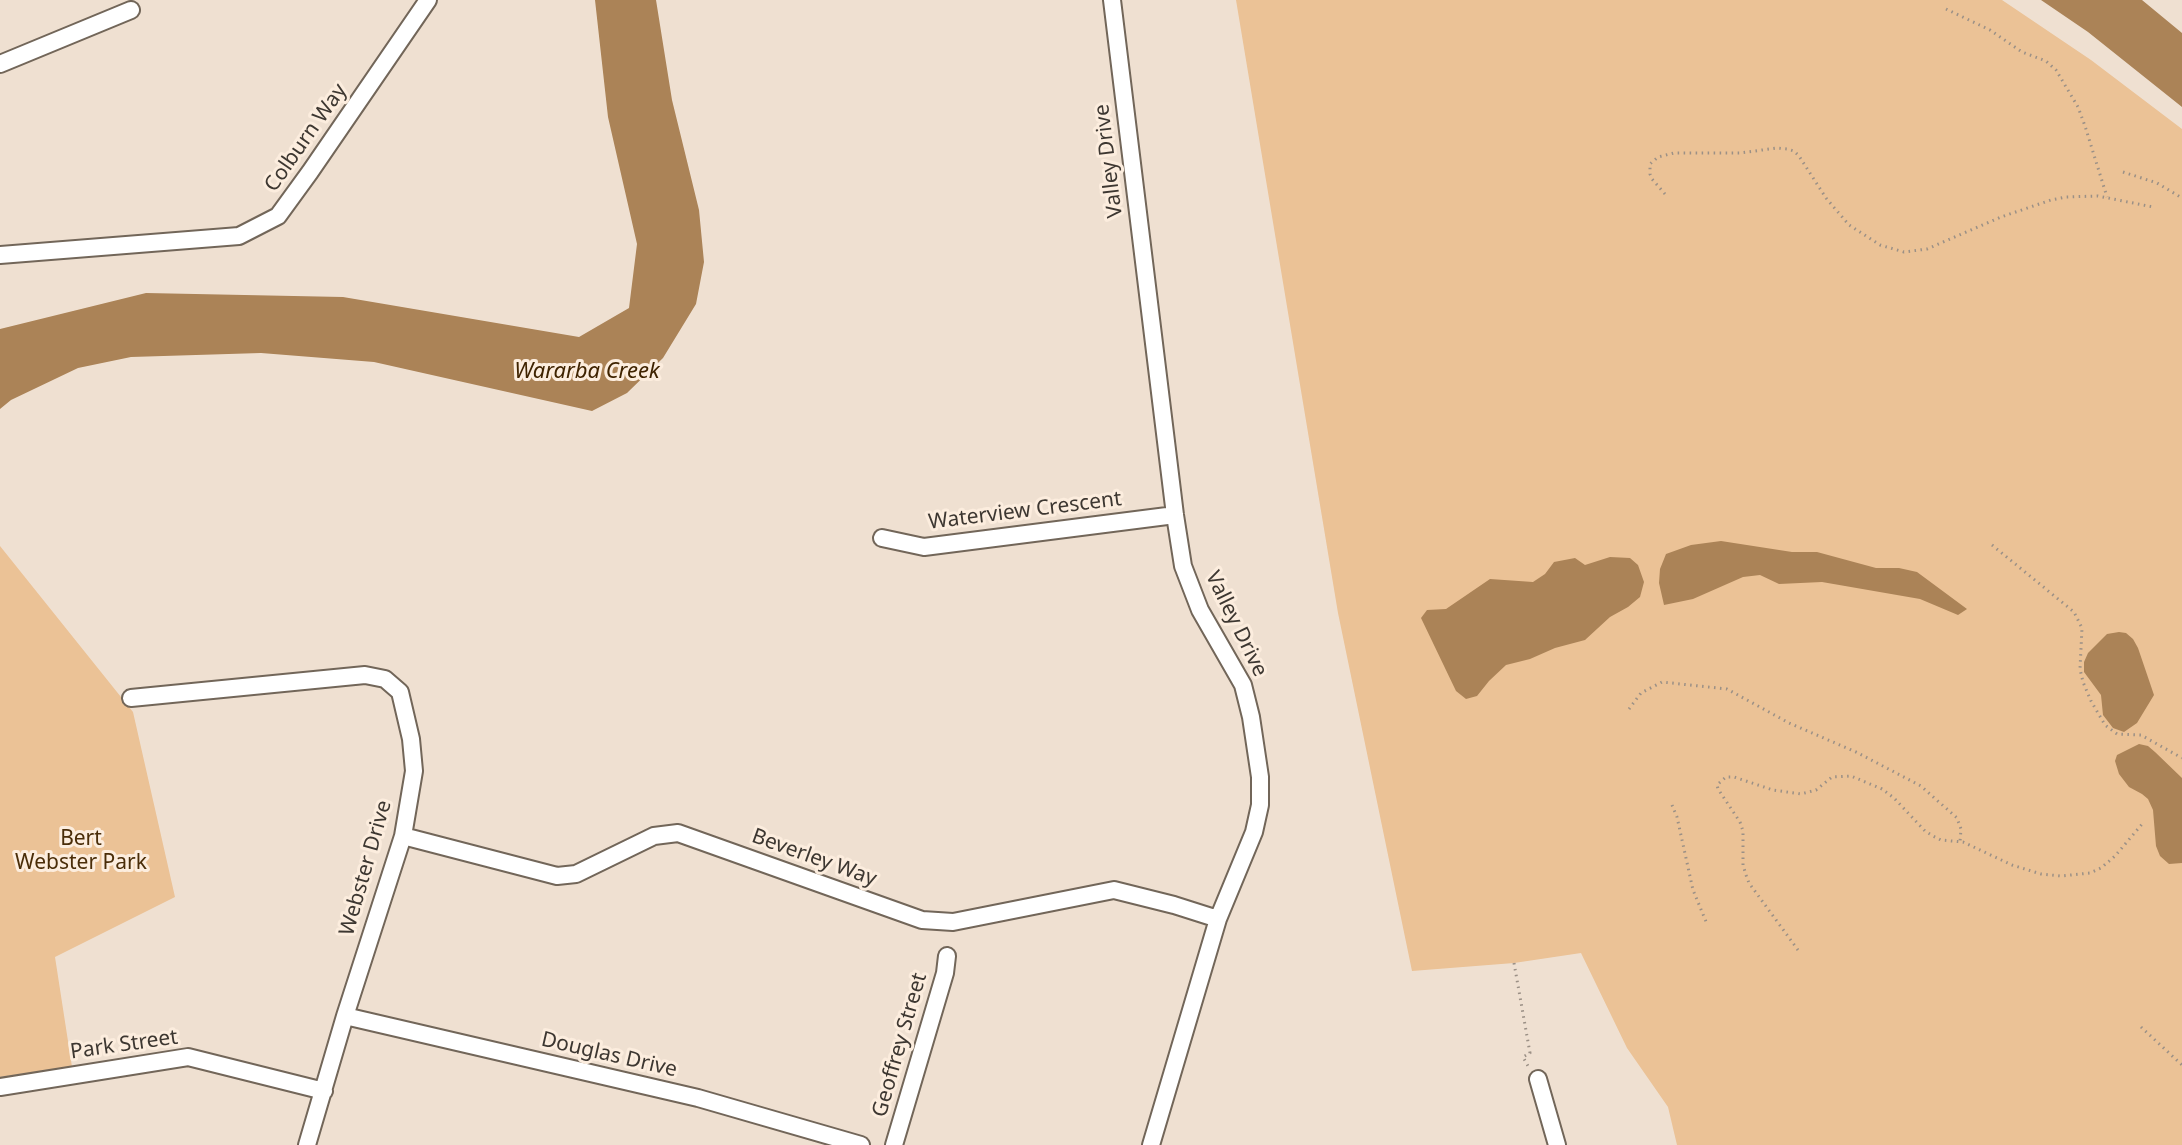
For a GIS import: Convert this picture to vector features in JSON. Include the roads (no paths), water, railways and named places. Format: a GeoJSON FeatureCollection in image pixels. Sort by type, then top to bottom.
{"type":"FeatureCollection","features":[{"type":"Feature","properties":{"kind":"street","name":"Colburn Way"},"geometry":{"type":"LineString","coordinates":[[0,255],[239,236],[278,216],[317,163],[428,0]]}},
{"type":"Feature","properties":{"kind":"street","name":"Valley Drive"},"geometry":{"type":"LineString","coordinates":[[1112,0],[1175,516],[1184,566],[1200,610],[1243,685],[1251,717],[1260,777],[1260,805],[1254,832],[1218,919],[1150,1145]]}},
{"type":"Feature","properties":{"kind":"street"},"geometry":{"type":"LineString","coordinates":[[0,64],[131,10]]}},
{"type":"Feature","properties":{"kind":"street","name":"Waterview Crescent"},"geometry":{"type":"LineString","coordinates":[[882,538],[924,547],[1175,516]]}},
{"type":"Feature","properties":{"kind":"street","name":"Webster Drive"},"geometry":{"type":"LineString","coordinates":[[131,698],[365,675],[386,679],[400,692],[411,738],[414,771],[403,836],[345,1016],[307,1145]]}},
{"type":"Feature","properties":{"kind":"street","name":"Beverley Way"},"geometry":{"type":"LineString","coordinates":[[403,836],[557,876],[576,874],[654,836],[678,833],[922,920],[953,922],[1114,890],[1174,904],[1218,919]]}},
{"type":"Feature","properties":{"kind":"street","name":"Geoffrey Street"},"geometry":{"type":"LineString","coordinates":[[894,1145],[945,973],[947,956]]}},
{"type":"Feature","properties":{"kind":"street","name":"Douglas Drive"},"geometry":{"type":"LineString","coordinates":[[345,1016],[698,1098],[861,1145]]}},
{"type":"Feature","properties":{"kind":"street","name":"Park Street"},"geometry":{"type":"LineString","coordinates":[[0,1087],[188,1057],[324,1091]]}},
{"type":"Feature","properties":{"kind":"street"},"geometry":{"type":"LineString","coordinates":[[1538,1079],[1557,1145]]}},
{"type":"Feature","properties":{"kind":"water","name":"Wararba Creek"},"geometry":{"type":"Polygon","coordinates":[[[595,0],[656,0],[672,100],[699,210],[704,262],[696,304],[663,358],[627,393],[592,411],[374,362],[261,353],[131,357],[78,368],[11,400],[0,409],[0,329],[146,293],[343,297],[579,337],[629,308],[637,244],[608,117],[595,0]]]}},
{"type":"Feature","properties":{"kind":"water"},"geometry":{"type":"Polygon","coordinates":[[[2041,0],[2142,0],[2182,33],[2182,107],[2088,32],[2041,0]]]}},
{"type":"Feature","properties":{"kind":"water"},"geometry":{"type":"Polygon","coordinates":[[[1721,541],[1792,552],[1817,552],[1876,568],[1899,568],[1917,572],[1967,609],[1958,615],[1920,599],[1822,582],[1779,584],[1760,575],[1743,577],[1693,599],[1664,605],[1659,583],[1660,569],[1666,554],[1691,545],[1721,541]]]}},
{"type":"Feature","properties":{"kind":"water"},"geometry":{"type":"Polygon","coordinates":[[[1610,557],[1630,558],[1638,565],[1644,582],[1640,597],[1610,617],[1585,640],[1506,665],[1477,696],[1466,699],[1456,691],[1421,618],[1427,610],[1446,609],[1490,579],[1533,582],[1545,574],[1554,562],[1575,558],[1585,565],[1610,557]]]}},
{"type":"Feature","properties":{"kind":"water"},"geometry":{"type":"Polygon","coordinates":[[[2126,633],[2138,648],[2154,695],[2137,723],[2124,732],[2113,728],[2103,715],[2101,695],[2084,672],[2084,662],[2088,653],[2107,634],[2126,633]]]}},
{"type":"Feature","properties":{"kind":"water"},"geometry":{"type":"Polygon","coordinates":[[[2139,744],[2148,746],[2182,778],[2182,863],[2169,864],[2160,856],[2156,846],[2153,810],[2148,799],[2129,787],[2119,774],[2115,761],[2117,755],[2139,744]]]}},
{"type":"Feature","properties":{"kind":"park label","name":"Bert Webster Park"},"geometry":{"type":"Point","coordinates":[81,851]}}]}
